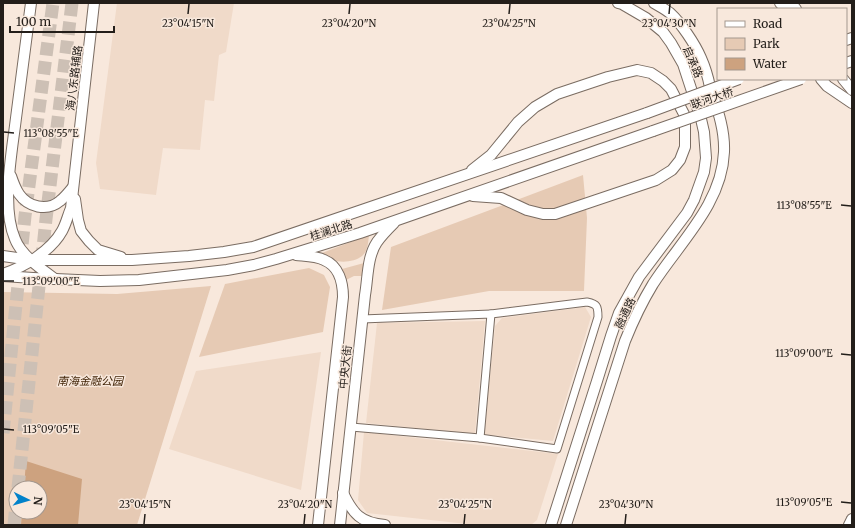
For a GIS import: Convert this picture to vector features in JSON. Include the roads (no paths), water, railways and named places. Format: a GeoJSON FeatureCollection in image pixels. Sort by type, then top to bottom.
{"type":"FeatureCollection","features":[{"type":"Feature","properties":{"kind":"main road"},"geometry":{"type":"LineString","coordinates":[[30,3],[10,172],[8,212],[11,228],[19,247],[31,260],[56,279]]}},
{"type":"Feature","properties":{"kind":"main road","name":"海八东路辅路"},"geometry":{"type":"LineString","coordinates":[[3,275],[14,271],[46,251],[62,231],[70,208],[94,3]]}},
{"type":"Feature","properties":{"kind":"main road","name":"启承路"},"geometry":{"type":"LineString","coordinates":[[618,3],[646,18],[662,32],[671,44],[683,64],[704,132]]}},
{"type":"Feature","properties":{"kind":"main road","name":"启承路"},"geometry":{"type":"LineString","coordinates":[[654,3],[669,13],[678,22],[687,33],[701,57],[721,124]]}},
{"type":"Feature","properties":{"kind":"main road"},"geometry":{"type":"LineString","coordinates":[[465,175],[491,155],[518,122],[535,107],[557,94],[608,77],[637,70],[651,73],[663,80],[672,89],[685,116],[685,147],[680,160],[672,170],[656,180],[555,214],[543,214],[527,210],[501,198],[469,195]]}},
{"type":"Feature","properties":{"kind":"main road","name":"联河大桥"},"geometry":{"type":"LineString","coordinates":[[647,113],[736,80]]}},
{"type":"Feature","properties":{"kind":"main road","name":"联河大桥"},"geometry":{"type":"LineString","coordinates":[[653,131],[798,80]]}},
{"type":"Feature","properties":{"kind":"main road"},"geometry":{"type":"LineString","coordinates":[[822,80],[827,86],[852,103]]}},
{"type":"Feature","properties":{"kind":"main road"},"geometry":{"type":"LineString","coordinates":[[844,80],[852,90]]}},
{"type":"Feature","properties":{"kind":"main road","name":"桂澜北路"},"geometry":{"type":"LineString","coordinates":[[3,256],[31,260],[132,260],[189,256],[253,247],[647,113]]}},
{"type":"Feature","properties":{"kind":"main road","name":"融通路"},"geometry":{"type":"LineString","coordinates":[[566,525],[625,341],[634,320],[643,300],[700,219],[715,193],[721,172],[724,152],[724,137],[721,124]]}},
{"type":"Feature","properties":{"kind":"main road","name":"桂澜北路"},"geometry":{"type":"LineString","coordinates":[[3,275],[100,281],[139,280],[227,270],[254,265],[396,221],[653,131]]}},
{"type":"Feature","properties":{"kind":"main road","name":"融通路"},"geometry":{"type":"LineString","coordinates":[[551,525],[619,313],[639,277],[687,212],[694,200],[704,172],[706,158],[704,132]]}},
{"type":"Feature","properties":{"kind":"main road"},"geometry":{"type":"LineString","coordinates":[[10,172],[18,193],[30,204],[38,207],[53,206],[60,202],[73,186]]}},
{"type":"Feature","properties":{"kind":"main road"},"geometry":{"type":"LineString","coordinates":[[3,204],[10,172]]}},
{"type":"Feature","properties":{"kind":"main road"},"geometry":{"type":"LineString","coordinates":[[73,186],[81,231],[98,250],[132,260]]}},
{"type":"Feature","properties":{"kind":"main road","name":"中央大街"},"geometry":{"type":"LineString","coordinates":[[340,525],[362,319],[369,268],[372,252],[376,243],[396,221]]}},
{"type":"Feature","properties":{"kind":"main road","name":"中央大街"},"geometry":{"type":"LineString","coordinates":[[292,254],[325,260],[333,266],[339,275],[343,286],[318,525]]}},
{"type":"Feature","properties":{"kind":"main road"},"geometry":{"type":"LineString","coordinates":[[343,493],[356,515],[376,525]]}},
{"type":"Feature","properties":{"kind":"main road"},"geometry":{"type":"LineString","coordinates":[[569,514],[574,525]]}},
{"type":"Feature","properties":{"kind":"main road"},"geometry":{"type":"LineString","coordinates":[[850,525],[852,519]]}},
{"type":"Feature","properties":{"kind":"street"},"geometry":{"type":"LineString","coordinates":[[351,427],[480,438],[557,449],[598,317],[598,310],[597,306],[593,303],[587,302],[491,314],[362,319]]}},
{"type":"Feature","properties":{"kind":"street"},"geometry":{"type":"LineString","coordinates":[[480,438],[491,314]]}},
{"type":"Feature","properties":{"kind":"water"},"geometry":{"type":"Polygon","coordinates":[[[26,461],[82,479],[78,525],[21,525],[21,520],[48,520],[48,480],[25,480],[26,461]]]}},
{"type":"Feature","properties":{"kind":"tunnel"},"geometry":{"type":"LineString","coordinates":[[3,433],[25,216],[53,3]]}},
{"type":"Feature","properties":{"kind":"tunnel"},"geometry":{"type":"LineString","coordinates":[[19,480],[46,219],[72,3]]}},
{"type":"Feature","properties":{"kind":"tunnel"},"geometry":{"type":"LineString","coordinates":[[14,520],[14,525]]}},
{"type":"Feature","properties":{"kind":"park label","name":"南海金融公园"},"geometry":{"type":"Point","coordinates":[90,381]}}]}
